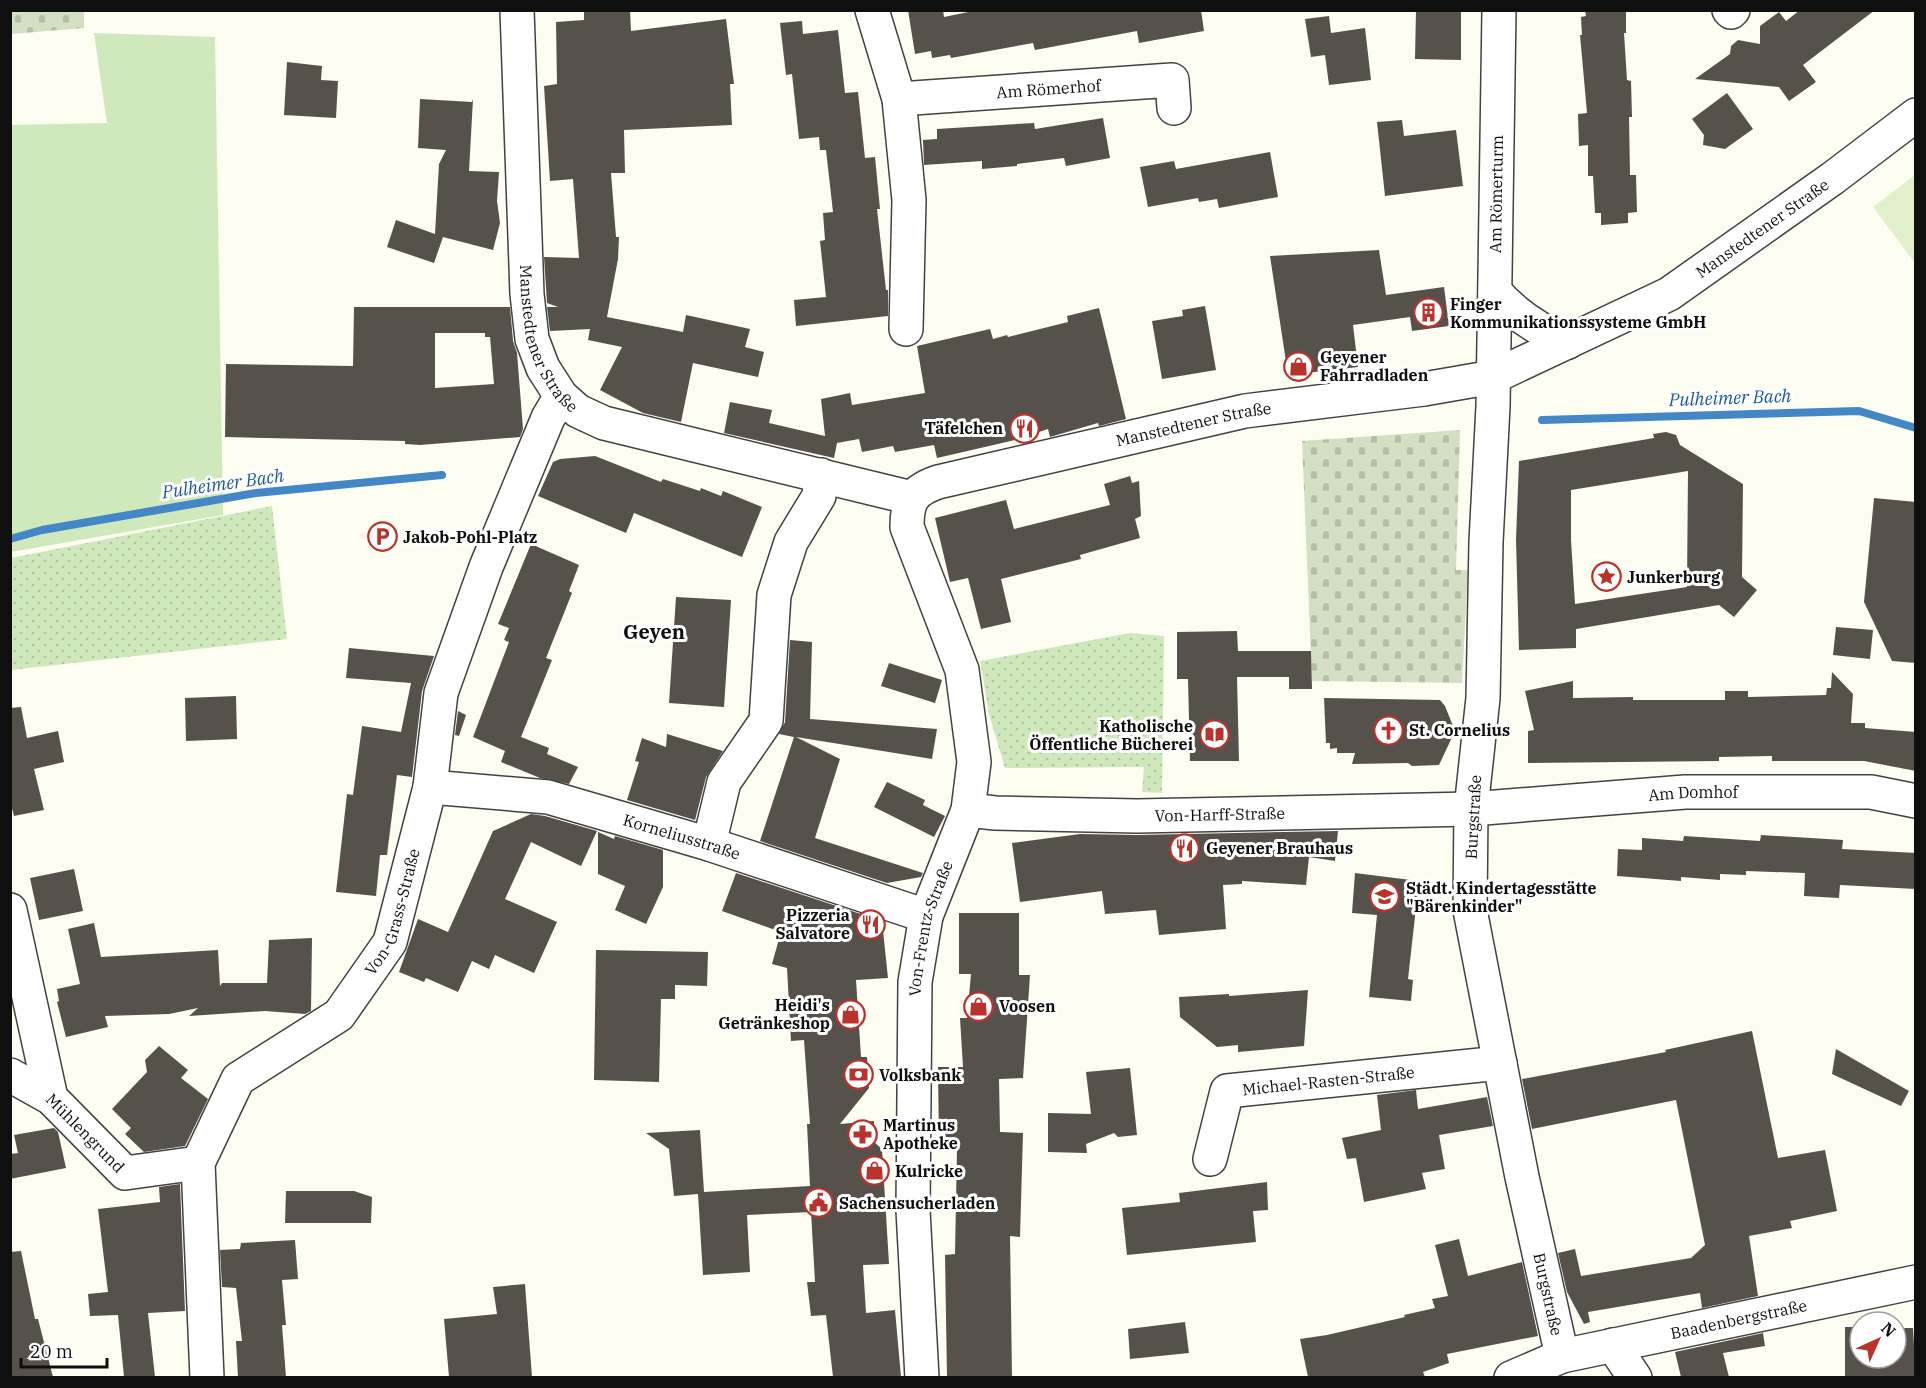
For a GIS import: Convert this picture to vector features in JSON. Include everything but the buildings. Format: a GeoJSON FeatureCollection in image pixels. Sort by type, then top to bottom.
{"type":"FeatureCollection","features":[{"type":"Feature","properties":{"kind":"street","name":"Manstedtener Straße"},"geometry":{"type":"LineString","coordinates":[[517,10],[527,294],[532,339],[543,368],[561,396],[578,411],[604,423],[912,498],[922,488],[938,482],[1245,411],[1418,390],[1493,377],[1669,294],[1833,178],[1916,115]]}},
{"type":"Feature","properties":{"kind":"street"},"geometry":{"type":"LineString","coordinates":[[872,10],[899,99],[909,200],[906,329]]}},
{"type":"Feature","properties":{"kind":"street","name":"Am Römerturm"},"geometry":{"type":"LineString","coordinates":[[1493,377],[1499,10]]}},
{"type":"Feature","properties":{"kind":"street","name":"Am Römerhof"},"geometry":{"type":"LineString","coordinates":[[899,99],[1172,80],[1174,108]]}},
{"type":"Feature","properties":{"kind":"street"},"geometry":{"type":"LineString","coordinates":[[1495,292],[1510,309],[1530,323],[1549,335],[1568,342]]}},
{"type":"Feature","properties":{"kind":"street","name":"Burgstraße"},"geometry":{"type":"LineString","coordinates":[[1493,377],[1486,542],[1483,698],[1471,809],[1470,910],[1522,1177],[1562,1356]]}},
{"type":"Feature","properties":{"kind":"street","name":"Von-Grass-Straße"},"geometry":{"type":"LineString","coordinates":[[207,1377],[198,1163],[238,1079],[339,1015],[390,942],[430,787],[441,693],[486,567],[548,418],[561,396]]}},
{"type":"Feature","properties":{"kind":"street"},"geometry":{"type":"LineString","coordinates":[[709,844],[724,782],[766,721],[774,595],[792,542],[819,496],[821,475]]}},
{"type":"Feature","properties":{"kind":"street","name":"Von-Frentz-Straße"},"geometry":{"type":"LineString","coordinates":[[912,498],[907,513],[907,527],[962,670],[974,762],[968,810],[926,916],[915,982],[913,1210],[922,1377]]}},
{"type":"Feature","properties":{"kind":"street","name":"Korneliusstraße"},"geometry":{"type":"LineString","coordinates":[[430,787],[548,797],[709,844],[926,916]]}},
{"type":"Feature","properties":{"kind":"street","name":"Am Domhof"},"geometry":{"type":"LineString","coordinates":[[1471,809],[1684,792],[1871,792],[1916,801]]}},
{"type":"Feature","properties":{"kind":"street","name":"Von-Harff-Straße"},"geometry":{"type":"LineString","coordinates":[[968,810],[995,813],[1137,816],[1471,809]]}},
{"type":"Feature","properties":{"kind":"street"},"geometry":{"type":"LineString","coordinates":[[10,910],[51,1098]]}},
{"type":"Feature","properties":{"kind":"street","name":"Michael-Rasten-Straße"},"geometry":{"type":"LineString","coordinates":[[1210,1159],[1227,1091],[1500,1063]]}},
{"type":"Feature","properties":{"kind":"street","name":"Mühlengrund"},"geometry":{"type":"LineString","coordinates":[[10,1075],[51,1098],[125,1173],[198,1163]]}},
{"type":"Feature","properties":{"kind":"street","name":"Baadenbergstraße"},"geometry":{"type":"LineString","coordinates":[[1511,1377],[1562,1356],[1916,1282]]}},
{"type":"Feature","properties":{"kind":"street"},"geometry":{"type":"LineString","coordinates":[[1613,1345],[1635,1377]]}},
{"type":"Feature","properties":{"kind":"green space"},"geometry":{"type":"Polygon","coordinates":[[[11,10],[84,11],[84,28],[11,34],[11,10]]]}},
{"type":"Feature","properties":{"kind":"green space"},"geometry":{"type":"Polygon","coordinates":[[[94,33],[215,37],[223,515],[11,552],[11,125],[107,123],[94,33]]]}},
{"type":"Feature","properties":{"kind":"green space"},"geometry":{"type":"Polygon","coordinates":[[[1915,175],[1915,263],[1873,207],[1915,175]]]}},
{"type":"Feature","properties":{"kind":"green space"},"geometry":{"type":"Polygon","coordinates":[[[1460,430],[1456,570],[1468,570],[1462,683],[1312,681],[1302,441],[1460,430]]]}},
{"type":"Feature","properties":{"kind":"green space"},"geometry":{"type":"Polygon","coordinates":[[[272,506],[287,639],[11,670],[11,558],[272,506]]]}},
{"type":"Feature","properties":{"kind":"green space"},"geometry":{"type":"Polygon","coordinates":[[[1130,633],[1164,636],[1162,793],[1142,792],[1144,767],[1005,768],[989,714],[980,661],[1130,633]]]}},
{"type":"Feature","properties":{"kind":"waterway","name":"Pulheimer Bach"},"geometry":{"type":"LineString","coordinates":[[1542,420],[1859,411],[1916,428]]}},
{"type":"Feature","properties":{"kind":"waterway","name":"Pulheimer Bach"},"geometry":{"type":"LineString","coordinates":[[10,539],[42,530],[256,493],[442,475]]}},
{"type":"Feature","properties":{"kind":"place","name":"Finger Kommunikationssysteme GmbH"},"geometry":{"type":"Point","coordinates":[1429,313]}},
{"type":"Feature","properties":{"kind":"place","name":"Geyener Fahrradladen"},"geometry":{"type":"Point","coordinates":[1299,366]}},
{"type":"Feature","properties":{"kind":"place","name":"Täfelchen"},"geometry":{"type":"Point","coordinates":[1024,428]}},
{"type":"Feature","properties":{"kind":"place","name":"Jakob-Pohl-Platz"},"geometry":{"type":"Point","coordinates":[382,537]}},
{"type":"Feature","properties":{"kind":"place","name":"Junkerburg"},"geometry":{"type":"Point","coordinates":[1606,577]}},
{"type":"Feature","properties":{"kind":"place","name":"St. Cornelius"},"geometry":{"type":"Point","coordinates":[1388,730]}},
{"type":"Feature","properties":{"kind":"place","name":"Katholische Öffentliche Bücherei"},"geometry":{"type":"Point","coordinates":[1214,735]}},
{"type":"Feature","properties":{"kind":"place","name":"Geyener Brauhaus"},"geometry":{"type":"Point","coordinates":[1185,848]}},
{"type":"Feature","properties":{"kind":"place","name":"Städt. Kindertagesstätte \"Bärenkinder\""},"geometry":{"type":"Point","coordinates":[1385,897]}},
{"type":"Feature","properties":{"kind":"place","name":"Pizzeria Salvatore"},"geometry":{"type":"Point","coordinates":[871,924]}},
{"type":"Feature","properties":{"kind":"place","name":"Voosen"},"geometry":{"type":"Point","coordinates":[978,1006]}},
{"type":"Feature","properties":{"kind":"place","name":"Heidi's Getränkeshop"},"geometry":{"type":"Point","coordinates":[851,1014]}},
{"type":"Feature","properties":{"kind":"place","name":"Volksbank"},"geometry":{"type":"Point","coordinates":[858,1075]}},
{"type":"Feature","properties":{"kind":"place","name":"Martinus Apotheke"},"geometry":{"type":"Point","coordinates":[862,1134]}},
{"type":"Feature","properties":{"kind":"place","name":"Kulricke"},"geometry":{"type":"Point","coordinates":[874,1171]}},
{"type":"Feature","properties":{"kind":"place","name":"Sachensucherladen"},"geometry":{"type":"Point","coordinates":[818,1203]}},
{"type":"Feature","properties":{"kind":"district","name":"Geyen"},"geometry":{"type":"Point","coordinates":[654,632]}}]}
